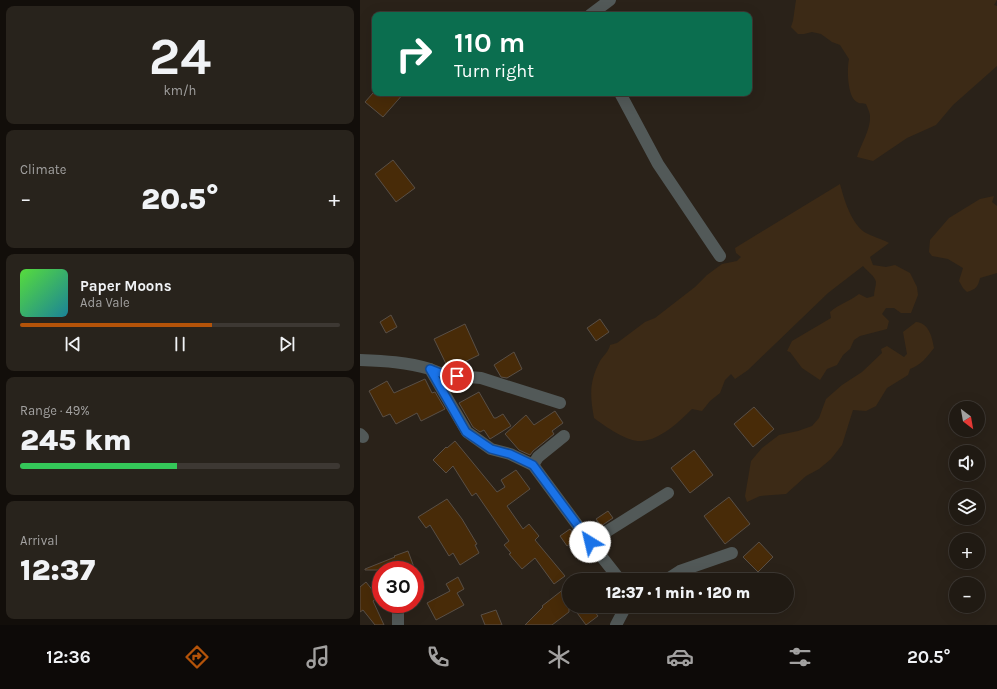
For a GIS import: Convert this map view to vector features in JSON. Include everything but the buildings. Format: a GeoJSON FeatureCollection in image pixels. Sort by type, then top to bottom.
{"type":"FeatureCollection","features":[{"type":"Feature","properties":{"kind":"street"},"geometry":{"type":"LineString","coordinates":[[594,12],[610,0]]}},
{"type":"Feature","properties":{"kind":"street"},"geometry":{"type":"LineString","coordinates":[[622,96],[658,164],[720,256]]}},
{"type":"Feature","properties":{"kind":"street"},"geometry":{"type":"LineString","coordinates":[[360,360],[391,361],[418,365],[445,375],[481,378],[560,403]]}},
{"type":"Feature","properties":{"kind":"street"},"geometry":{"type":"LineString","coordinates":[[430,369],[466,432],[491,449],[510,454],[533,465],[614,573]]}},
{"type":"Feature","properties":{"kind":"street"},"geometry":{"type":"LineString","coordinates":[[533,465],[538,457],[564,436]]}},
{"type":"Feature","properties":{"kind":"street"},"geometry":{"type":"LineString","coordinates":[[590,542],[668,493]]}},
{"type":"Feature","properties":{"kind":"street"},"geometry":{"type":"LineString","coordinates":[[677,573],[732,553]]}},
{"type":"Feature","properties":{"kind":"street"},"geometry":{"type":"LineString","coordinates":[[398,613],[398,625]]}},
{"type":"Feature","properties":{"kind":"street"},"geometry":{"type":"LineString","coordinates":[[616,625],[622,613]]}},
{"type":"Feature","properties":{"kind":"shaded area"},"geometry":{"type":"Polygon","coordinates":[[[796,0],[997,0],[994,5],[997,6],[997,66],[953,105],[936,125],[907,138],[873,161],[857,157],[867,131],[870,116],[866,104],[858,103],[851,94],[848,75],[849,59],[840,45],[832,42],[821,34],[812,32],[798,34],[791,27],[796,0]]]}},
{"type":"Feature","properties":{"kind":"shaded area"},"geometry":{"type":"Polygon","coordinates":[[[840,184],[849,211],[856,224],[866,233],[889,243],[870,257],[873,265],[886,267],[895,265],[910,273],[917,287],[918,295],[911,313],[901,313],[894,308],[886,308],[882,314],[889,321],[887,329],[860,336],[854,340],[850,349],[843,355],[837,365],[827,369],[820,380],[802,368],[790,352],[787,351],[792,341],[831,318],[830,312],[859,294],[867,298],[874,296],[876,282],[873,276],[863,266],[828,293],[748,370],[735,379],[731,374],[725,380],[720,393],[710,401],[702,411],[692,409],[663,434],[649,440],[636,441],[623,437],[604,426],[594,418],[591,396],[592,382],[596,369],[610,345],[617,343],[645,322],[655,318],[722,264],[737,261],[741,257],[736,253],[735,248],[840,184]]]}},
{"type":"Feature","properties":{"kind":"shaded area"},"geometry":{"type":"Polygon","coordinates":[[[994,196],[992,202],[997,206],[997,273],[980,278],[976,287],[967,292],[959,281],[963,268],[948,259],[932,256],[929,252],[930,240],[949,218],[980,199],[994,196]]]}},
{"type":"Feature","properties":{"kind":"shaded area"},"geometry":{"type":"Polygon","coordinates":[[[916,322],[924,325],[931,335],[934,348],[926,358],[921,363],[910,369],[908,375],[887,388],[876,406],[866,411],[853,410],[842,445],[831,459],[819,469],[806,476],[786,494],[760,496],[747,502],[745,496],[751,461],[762,448],[779,435],[812,426],[819,418],[826,399],[842,385],[862,372],[882,353],[881,349],[887,346],[904,357],[907,354],[903,332],[916,322]]]}},
{"type":"Feature","properties":{"kind":"route"},"geometry":{"type":"LineString","coordinates":[[457,376],[445,375],[430,369],[466,432],[491,449],[510,454],[533,465],[590,542]]}}]}
